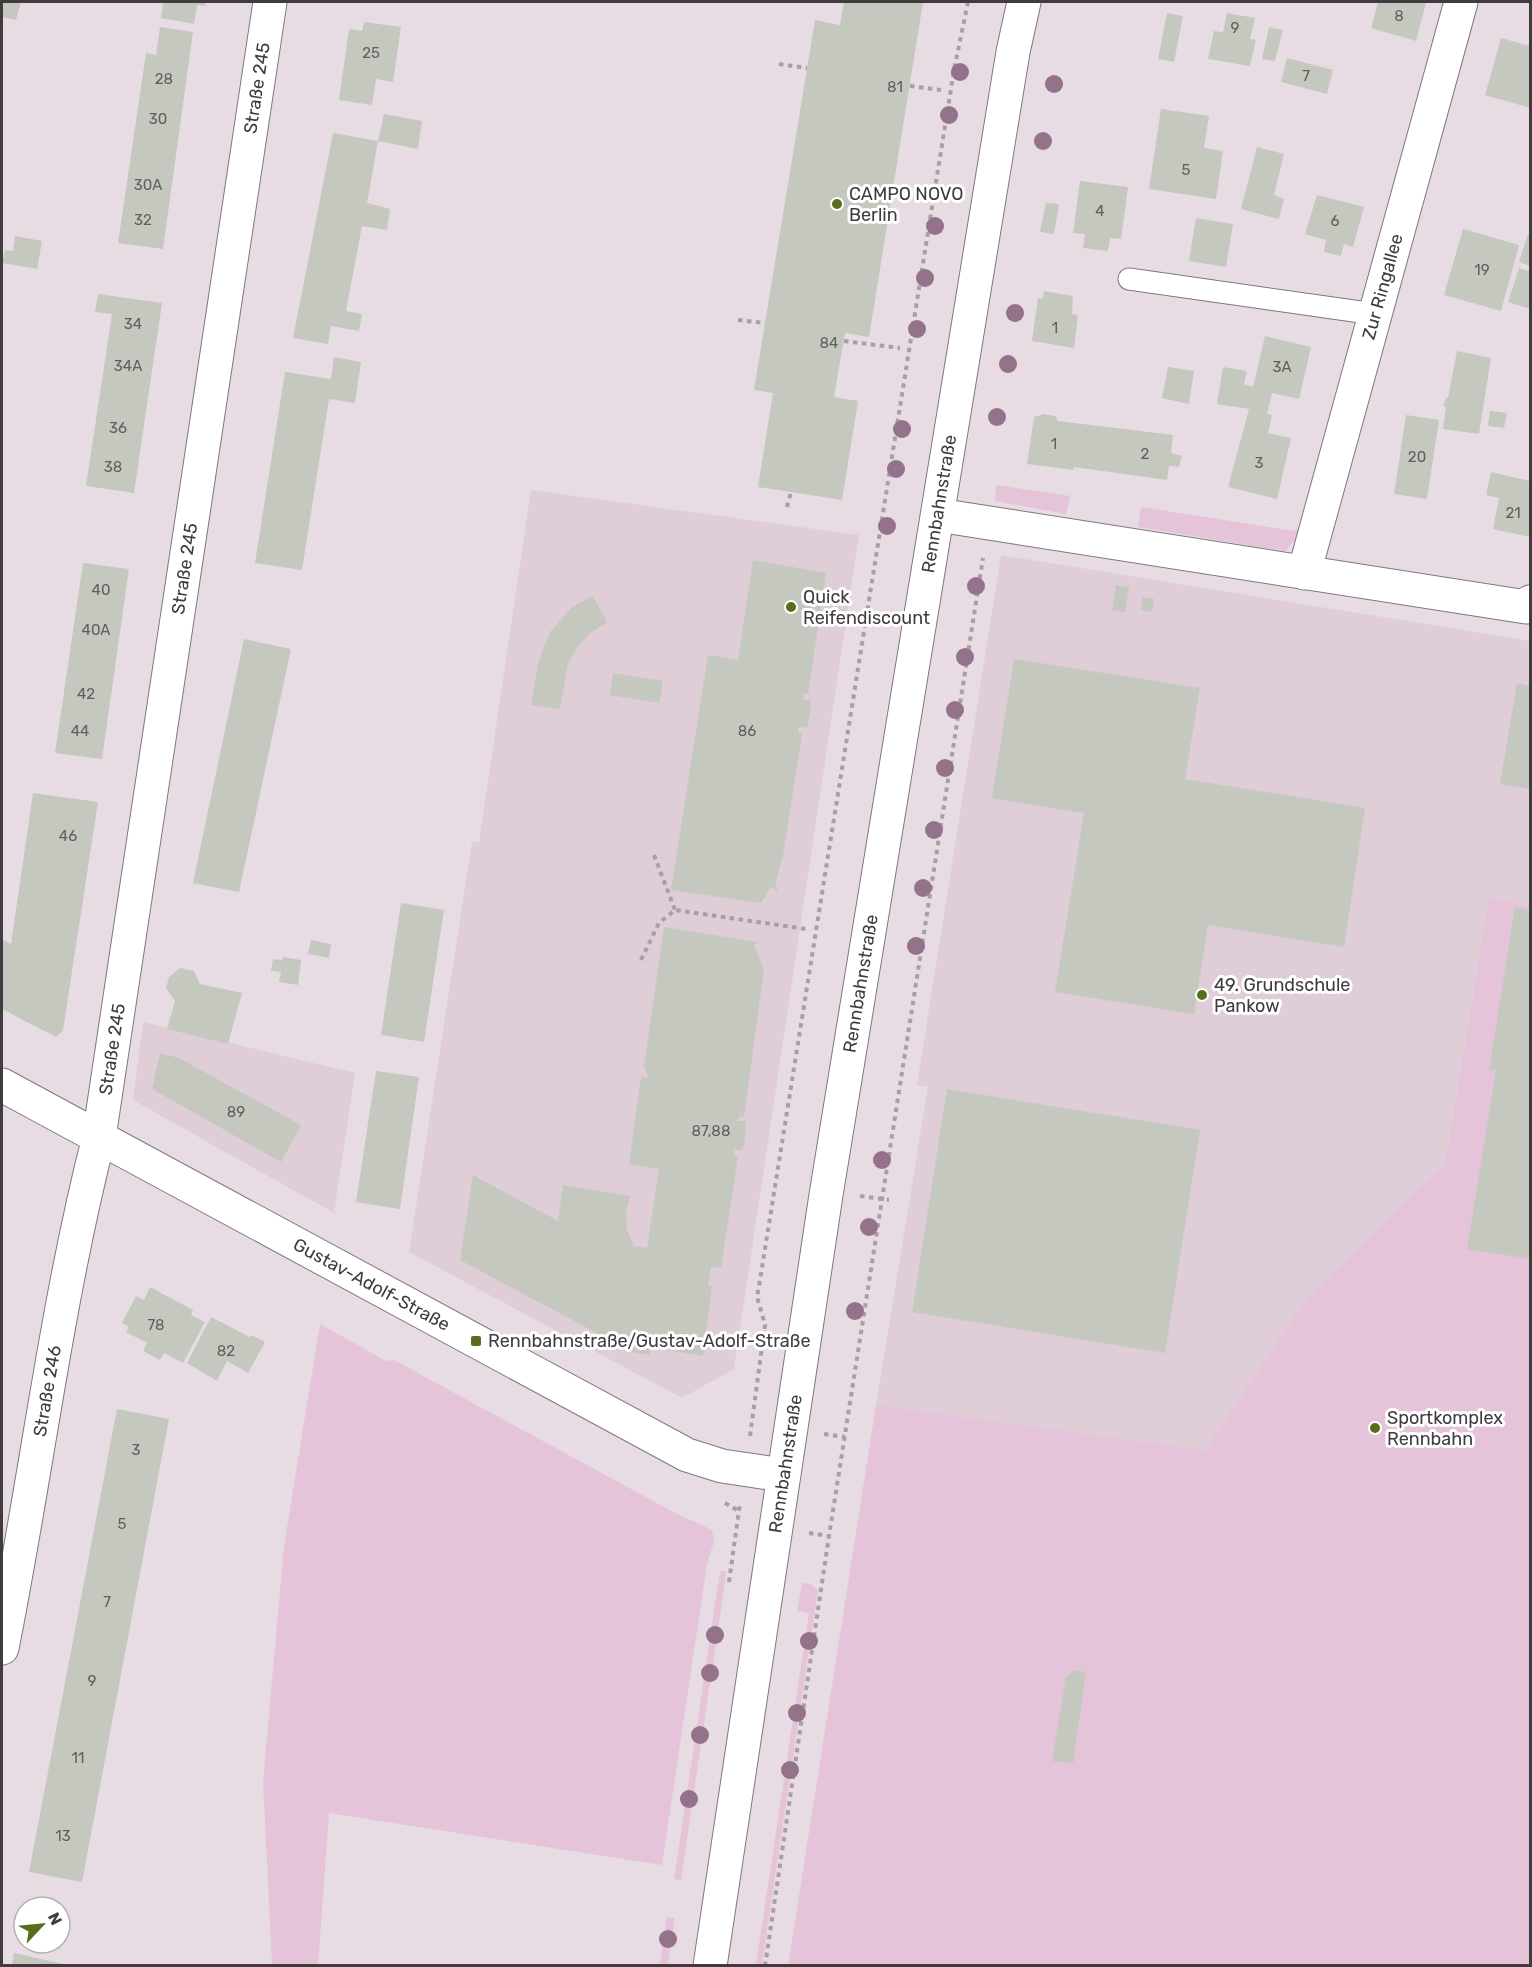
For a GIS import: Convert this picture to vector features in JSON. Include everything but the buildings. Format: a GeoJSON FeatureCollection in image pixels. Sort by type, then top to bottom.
{"type":"FeatureCollection","features":[{"type":"Feature","properties":{"kind":"street","name":"Straße 245"},"geometry":{"type":"LineString","coordinates":[[99,1137],[270,2]]}},
{"type":"Feature","properties":{"kind":"street","name":"Rennbahnstraße"},"geometry":{"type":"LineString","coordinates":[[710,1965],[824,1206],[1013,52],[1024,2]]}},
{"type":"Feature","properties":{"kind":"street","name":"Zur Ringallee"},"geometry":{"type":"LineString","coordinates":[[1304,573],[1461,2]]}},
{"type":"Feature","properties":{"kind":"street"},"geometry":{"type":"LineString","coordinates":[[938,514],[1526,607],[1530,602]]}},
{"type":"Feature","properties":{"kind":"street","name":"Gustav-Adolf-Straße"},"geometry":{"type":"LineString","coordinates":[[2,1085],[687,1455],[722,1466],[783,1475]]}},
{"type":"Feature","properties":{"kind":"street","name":"Straße 246"},"geometry":{"type":"LineString","coordinates":[[2,1648],[54,1350],[83,1199],[99,1137]]}},
{"type":"Feature","properties":{"kind":"lane"},"geometry":{"type":"LineString","coordinates":[[1129,279],[1375,314]]}},
{"type":"Feature","properties":{"kind":"path"},"geometry":{"type":"LineString","coordinates":[[756,1384],[765,1325],[757,1298],[768,1226],[954,70],[968,2]]}},
{"type":"Feature","properties":{"kind":"path"},"geometry":{"type":"LineString","coordinates":[[779,64],[807,68]]}},
{"type":"Feature","properties":{"kind":"path"},"geometry":{"type":"LineString","coordinates":[[910,86],[941,90]]}},
{"type":"Feature","properties":{"kind":"path"},"geometry":{"type":"LineString","coordinates":[[738,320],[765,323]]}},
{"type":"Feature","properties":{"kind":"path"},"geometry":{"type":"LineString","coordinates":[[844,340],[900,348]]}},
{"type":"Feature","properties":{"kind":"path"},"geometry":{"type":"LineString","coordinates":[[787,507],[790,492]]}},
{"type":"Feature","properties":{"kind":"path"},"geometry":{"type":"LineString","coordinates":[[765,1965],[829,1536],[981,576],[982,553]]}},
{"type":"Feature","properties":{"kind":"path"},"geometry":{"type":"LineString","coordinates":[[654,855],[675,910]]}},
{"type":"Feature","properties":{"kind":"path"},"geometry":{"type":"LineString","coordinates":[[640,960],[659,923],[675,910],[806,929]]}},
{"type":"Feature","properties":{"kind":"path"},"geometry":{"type":"LineString","coordinates":[[860,1196],[889,1200]]}},
{"type":"Feature","properties":{"kind":"path"},"geometry":{"type":"LineString","coordinates":[[824,1434],[845,1437]]}},
{"type":"Feature","properties":{"kind":"path"},"geometry":{"type":"LineString","coordinates":[[809,1533],[829,1536]]}},
{"type":"Feature","properties":{"kind":"shaded area"},"geometry":{"type":"Polygon","coordinates":[[[996,485],[1070,496],[1066,514],[995,501],[996,485]]]}},
{"type":"Feature","properties":{"kind":"shaded area"},"geometry":{"type":"Polygon","coordinates":[[[531,490],[859,535],[734,1369],[682,1398],[409,1252],[472,842],[479,842],[531,490]]]}},
{"type":"Feature","properties":{"kind":"shaded area"},"geometry":{"type":"Polygon","coordinates":[[[1141,507],[1294,531],[1304,523],[1303,531],[1285,551],[1138,527],[1141,507]]]}},
{"type":"Feature","properties":{"kind":"shaded area","name":"49. Grundschule Pankow"},"geometry":{"type":"Polygon","coordinates":[[[1001,555],[1530,641],[1530,905],[1489,898],[1445,1163],[1307,1297],[1205,1450],[876,1405],[928,1087],[917,1085],[1001,555]]]}},
{"type":"Feature","properties":{"kind":"shaded area","name":"Sportkomplex Rennbahn"},"geometry":{"type":"Polygon","coordinates":[[[1489,898],[1530,905],[1530,1965],[788,1966],[876,1405],[1205,1450],[1307,1297],[1445,1163],[1489,898]]]}},
{"type":"Feature","properties":{"kind":"shaded area"},"geometry":{"type":"Polygon","coordinates":[[[143,1022],[355,1073],[334,1213],[133,1100],[143,1022]]]}},
{"type":"Feature","properties":{"kind":"shaded area"},"geometry":{"type":"Polygon","coordinates":[[[320,1324],[386,1361],[394,1360],[675,1513],[712,1530],[714,1542],[707,1564],[662,1865],[329,1813],[318,1965],[272,1965],[263,1782],[284,1546],[320,1324]]]}},
{"type":"Feature","properties":{"kind":"shaded area"},"geometry":{"type":"Polygon","coordinates":[[[720,1571],[726,1571],[725,1582],[681,1880],[674,1879],[720,1571]]]}},
{"type":"Feature","properties":{"kind":"shaded area"},"geometry":{"type":"Polygon","coordinates":[[[802,1583],[811,1584],[818,1590],[762,1965],[756,1965],[809,1613],[797,1611],[802,1583]]]}},
{"type":"Feature","properties":{"kind":"shaded area"},"geometry":{"type":"Polygon","coordinates":[[[667,1917],[675,1918],[668,1965],[660,1965],[667,1917]]]}},
{"type":"Feature","properties":{"kind":"place","name":"CAMPO NOVO Berlin"},"geometry":{"type":"Point","coordinates":[837,204]}},
{"type":"Feature","properties":{"kind":"place","name":"Quick Reifendiscount"},"geometry":{"type":"Point","coordinates":[791,607]}},
{"type":"Feature","properties":{"kind":"place","name":"49. Grundschule Pankow"},"geometry":{"type":"Point","coordinates":[1202,995]}},
{"type":"Feature","properties":{"kind":"place","name":"Rennbahnstraße/Gustav-Adolf-Straße"},"geometry":{"type":"Point","coordinates":[476,1341]}},
{"type":"Feature","properties":{"kind":"place","name":"Sportkomplex Rennbahn"},"geometry":{"type":"Point","coordinates":[1375,1428]}}]}
